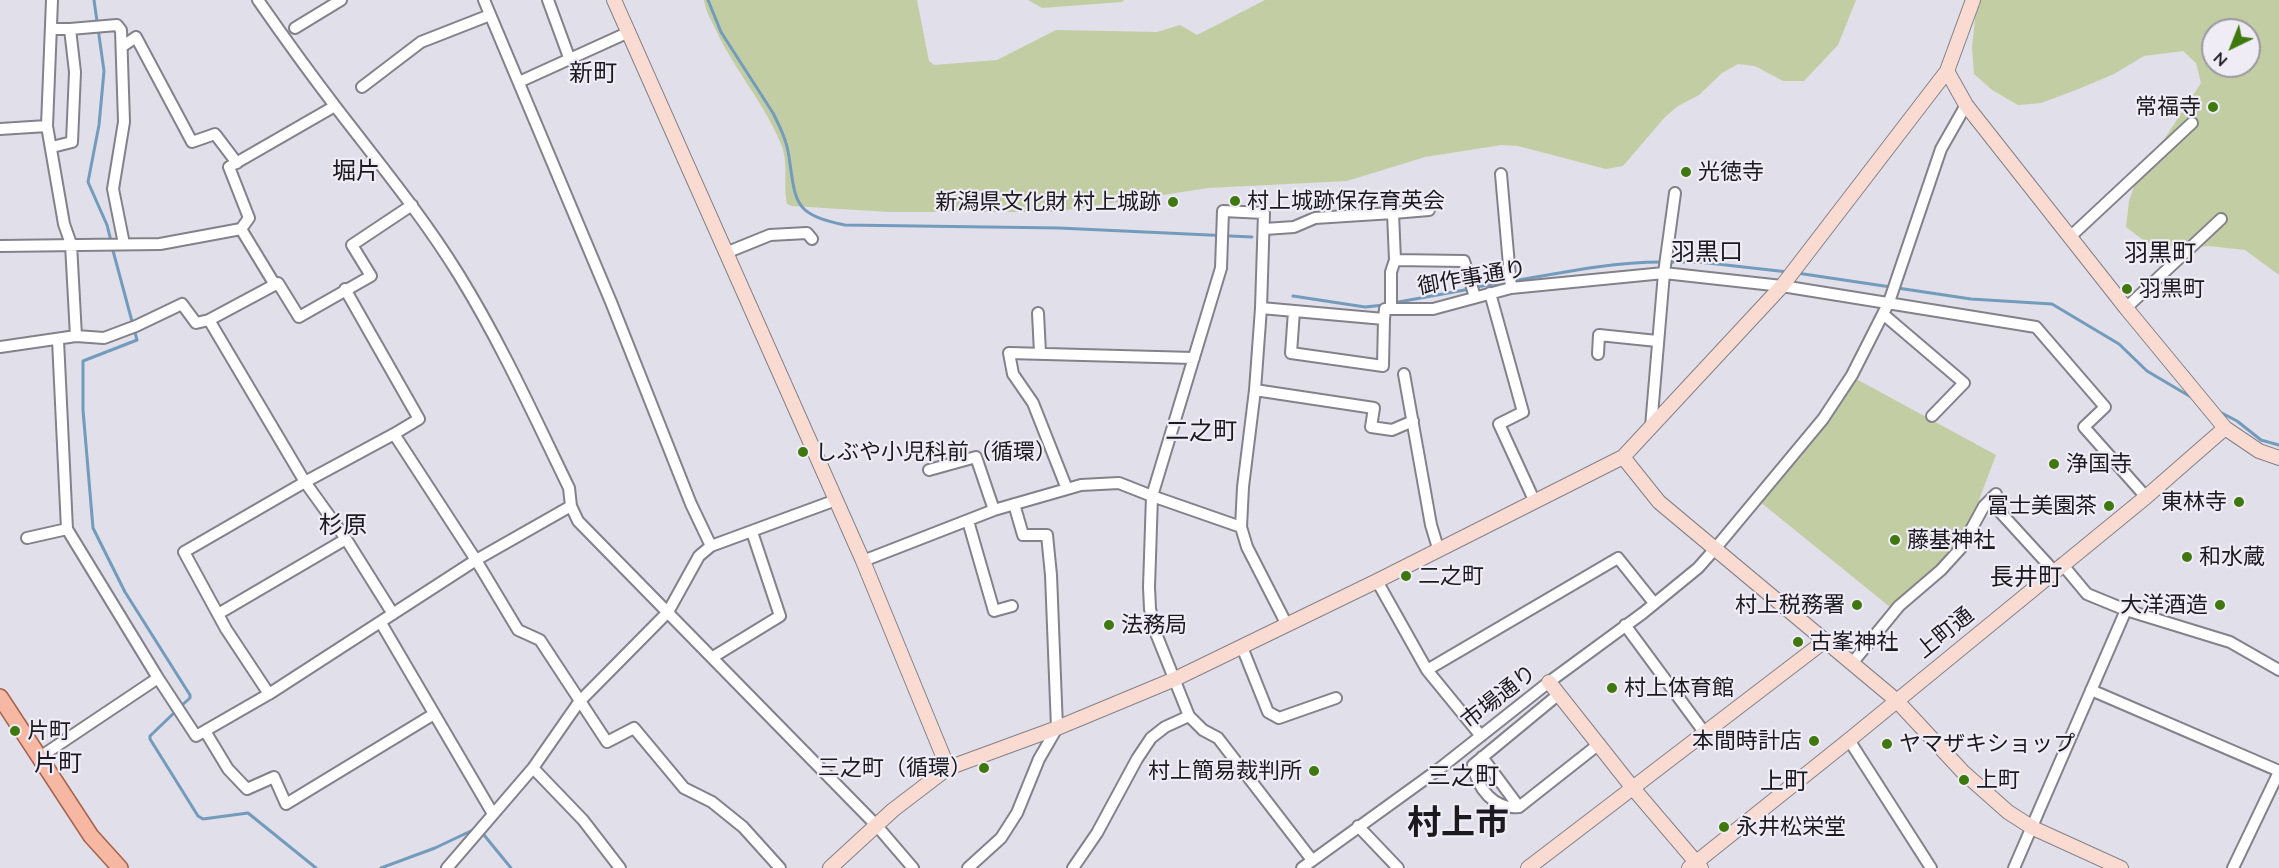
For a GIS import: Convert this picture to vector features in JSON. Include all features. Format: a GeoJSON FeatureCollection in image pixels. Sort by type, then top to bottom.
{"type":"FeatureCollection","features":[{"type":"Feature","properties":{"kind":"main road"},"geometry":{"type":"LineString","coordinates":[[3,707],[40,757],[91,836],[120,868]]}},
{"type":"Feature","properties":{"kind":"street"},"geometry":{"type":"LineString","coordinates":[[52,0],[47,126],[64,224],[71,244],[76,336]]}},
{"type":"Feature","properties":{"kind":"street"},"geometry":{"type":"LineString","coordinates":[[258,0],[412,206],[459,274],[492,332],[569,488],[571,506],[578,521],[877,826],[914,868]]}},
{"type":"Feature","properties":{"kind":"street"},"geometry":{"type":"LineString","coordinates":[[295,28],[341,0]]}},
{"type":"Feature","properties":{"kind":"street"},"geometry":{"type":"LineString","coordinates":[[484,0],[606,291],[691,504],[711,546]]}},
{"type":"Feature","properties":{"kind":"street"},"geometry":{"type":"LineString","coordinates":[[548,0],[570,60]]}},
{"type":"Feature","properties":{"kind":"street"},"geometry":{"type":"LineString","coordinates":[[614,0],[728,252],[863,561],[948,768]]}},
{"type":"Feature","properties":{"kind":"street"},"geometry":{"type":"LineString","coordinates":[[830,868],[921,787],[948,768],[1058,728],[1175,679],[1377,581],[1623,456],[1652,428],[1782,286],[1947,71],[1973,0]]}},
{"type":"Feature","properties":{"kind":"street"},"geometry":{"type":"LineString","coordinates":[[362,87],[421,42],[490,15]]}},
{"type":"Feature","properties":{"kind":"street"},"geometry":{"type":"LineString","coordinates":[[51,29],[117,25],[121,30],[124,122],[113,189],[124,244]]}},
{"type":"Feature","properties":{"kind":"street"},"geometry":{"type":"LineString","coordinates":[[52,147],[72,142],[75,72],[70,29]]}},
{"type":"Feature","properties":{"kind":"street"},"geometry":{"type":"LineString","coordinates":[[519,82],[629,32]]}},
{"type":"Feature","properties":{"kind":"street"},"geometry":{"type":"LineString","coordinates":[[123,46],[136,37],[192,142],[215,134],[237,163]]}},
{"type":"Feature","properties":{"kind":"street"},"geometry":{"type":"LineString","coordinates":[[1947,71],[1966,105],[2126,308],[2225,428],[2259,451],[2279,458]]}},
{"type":"Feature","properties":{"kind":"street","name":"市場通り"},"geometry":{"type":"LineString","coordinates":[[1302,868],[1439,769],[1698,568],[1714,550],[1823,419],[1852,375],[1889,302],[1941,149],[1966,105]]}},
{"type":"Feature","properties":{"kind":"street"},"geometry":{"type":"LineString","coordinates":[[0,246],[160,244],[241,229],[249,218],[229,167],[335,106]]}},
{"type":"Feature","properties":{"kind":"street"},"geometry":{"type":"LineString","coordinates":[[2071,236],[2192,123]]}},
{"type":"Feature","properties":{"kind":"street"},"geometry":{"type":"LineString","coordinates":[[0,129],[47,126]]}},
{"type":"Feature","properties":{"kind":"street"},"geometry":{"type":"LineString","coordinates":[[1501,174],[1511,288]]}},
{"type":"Feature","properties":{"kind":"street"},"geometry":{"type":"LineString","coordinates":[[1652,428],[1657,341],[1676,193]]}},
{"type":"Feature","properties":{"kind":"street"},"geometry":{"type":"LineString","coordinates":[[0,347],[76,336],[104,338],[182,304],[196,323],[209,320],[278,283],[299,317],[371,276],[352,245],[412,206]]}},
{"type":"Feature","properties":{"kind":"street"},"geometry":{"type":"LineString","coordinates":[[1265,229],[1294,227],[1316,218],[1429,210]]}},
{"type":"Feature","properties":{"kind":"street"},"geometry":{"type":"LineString","coordinates":[[1287,625],[1247,547],[1241,527],[1243,487],[1255,390],[1261,308],[1264,213],[1223,211],[1221,268],[1152,496],[1150,609],[1157,636],[1189,716],[1203,730],[1218,738],[1312,860]]}},
{"type":"Feature","properties":{"kind":"street"},"geometry":{"type":"LineString","coordinates":[[1390,308],[1391,272],[1395,261],[1394,213]]}},
{"type":"Feature","properties":{"kind":"street"},"geometry":{"type":"LineString","coordinates":[[2126,308],[2221,219]]}},
{"type":"Feature","properties":{"kind":"street"},"geometry":{"type":"LineString","coordinates":[[241,229],[274,285]]}},
{"type":"Feature","properties":{"kind":"street"},"geometry":{"type":"LineString","coordinates":[[728,252],[771,235],[807,233],[812,239]]}},
{"type":"Feature","properties":{"kind":"street"},"geometry":{"type":"LineString","coordinates":[[1395,261],[1464,261],[1475,297]]}},
{"type":"Feature","properties":{"kind":"street","name":"御作事通り"},"geometry":{"type":"LineString","coordinates":[[1383,319],[1384,309],[1433,309],[1511,288],[1664,273],[1782,286],[2036,327],[2105,407],[2084,427],[2146,497]]}},
{"type":"Feature","properties":{"kind":"street"},"geometry":{"type":"LineString","coordinates":[[270,694],[218,614],[184,552],[419,419],[345,289]]}},
{"type":"Feature","properties":{"kind":"street"},"geometry":{"type":"LineString","coordinates":[[1490,293],[1524,412],[1499,424],[1534,500]]}},
{"type":"Feature","properties":{"kind":"street"},"geometry":{"type":"LineString","coordinates":[[1261,308],[1383,319],[1383,366],[1291,353],[1294,311]]}},
{"type":"Feature","properties":{"kind":"street"},"geometry":{"type":"LineString","coordinates":[[1038,313],[1040,353]]}},
{"type":"Feature","properties":{"kind":"street"},"geometry":{"type":"LineString","coordinates":[[1883,314],[1964,383],[1932,416]]}},
{"type":"Feature","properties":{"kind":"street"},"geometry":{"type":"LineString","coordinates":[[209,320],[305,482],[346,539],[393,614]]}},
{"type":"Feature","properties":{"kind":"street"},"geometry":{"type":"LineString","coordinates":[[1598,354],[1599,335],[1657,341]]}},
{"type":"Feature","properties":{"kind":"street"},"geometry":{"type":"LineString","coordinates":[[58,340],[67,529],[196,736],[270,694],[476,560],[571,506]]}},
{"type":"Feature","properties":{"kind":"street"},"geometry":{"type":"LineString","coordinates":[[1067,489],[1033,403],[1013,374],[1009,353],[1194,358]]}},
{"type":"Feature","properties":{"kind":"street"},"geometry":{"type":"LineString","coordinates":[[1404,374],[1431,525],[1438,549]]}},
{"type":"Feature","properties":{"kind":"street"},"geometry":{"type":"LineString","coordinates":[[1255,390],[1374,408],[1371,427],[1392,430],[1413,421]]}},
{"type":"Feature","properties":{"kind":"street","name":"上町通"},"geometry":{"type":"LineString","coordinates":[[1695,866],[2146,497],[2225,428]]}},
{"type":"Feature","properties":{"kind":"street"},"geometry":{"type":"LineString","coordinates":[[394,434],[476,560],[518,630],[540,640],[607,742],[634,728],[684,788],[712,802],[743,827],[780,868]]}},
{"type":"Feature","properties":{"kind":"street"},"geometry":{"type":"LineString","coordinates":[[1623,456],[1659,502],[1896,700],[1963,772],[2008,812],[2033,828],[2121,868]]}},
{"type":"Feature","properties":{"kind":"street"},"geometry":{"type":"LineString","coordinates":[[929,470],[976,457],[994,510]]}},
{"type":"Feature","properties":{"kind":"street"},"geometry":{"type":"LineString","coordinates":[[863,561],[994,510],[1081,485],[1119,483],[1241,527]]}},
{"type":"Feature","properties":{"kind":"street"},"geometry":{"type":"LineString","coordinates":[[1853,662],[1899,606],[1941,570],[1961,548],[1984,506],[1993,498],[2058,567],[2087,594],[2126,610],[2230,642],[2279,670]]}},
{"type":"Feature","properties":{"kind":"street"},"geometry":{"type":"LineString","coordinates":[[447,868],[533,768],[579,702],[668,612],[699,556],[711,546],[836,500]]}},
{"type":"Feature","properties":{"kind":"street"},"geometry":{"type":"LineString","coordinates":[[968,868],[1001,838],[1017,813],[1039,759],[1058,728],[1047,535],[1023,536],[1014,504]]}},
{"type":"Feature","properties":{"kind":"street"},"geometry":{"type":"LineString","coordinates":[[968,521],[994,611],[1012,606]]}},
{"type":"Feature","properties":{"kind":"street"},"geometry":{"type":"LineString","coordinates":[[27,538],[67,529]]}},
{"type":"Feature","properties":{"kind":"street"},"geometry":{"type":"LineString","coordinates":[[712,657],[780,616],[752,532]]}},
{"type":"Feature","properties":{"kind":"street"},"geometry":{"type":"LineString","coordinates":[[218,614],[346,539]]}},
{"type":"Feature","properties":{"kind":"street"},"geometry":{"type":"LineString","coordinates":[[1427,670],[1618,558],[1654,603]]}},
{"type":"Feature","properties":{"kind":"street"},"geometry":{"type":"LineString","coordinates":[[1377,581],[1427,670],[1481,736]]}},
{"type":"Feature","properties":{"kind":"street"},"geometry":{"type":"LineString","coordinates":[[2014,868],[2126,610]]}},
{"type":"Feature","properties":{"kind":"street"},"geometry":{"type":"LineString","coordinates":[[381,623],[493,814]]}},
{"type":"Feature","properties":{"kind":"street"},"geometry":{"type":"LineString","coordinates":[[1625,625],[1704,732]]}},
{"type":"Feature","properties":{"kind":"street"},"geometry":{"type":"LineString","coordinates":[[1528,868],[1826,640]]}},
{"type":"Feature","properties":{"kind":"street"},"geometry":{"type":"LineString","coordinates":[[1242,647],[1268,712],[1279,718],[1336,698]]}},
{"type":"Feature","properties":{"kind":"street"},"geometry":{"type":"LineString","coordinates":[[40,757],[158,678]]}},
{"type":"Feature","properties":{"kind":"street"},"geometry":{"type":"LineString","coordinates":[[1549,682],[1695,866]]}},
{"type":"Feature","properties":{"kind":"street"},"geometry":{"type":"LineString","coordinates":[[2091,690],[2279,771],[2233,868]]}},
{"type":"Feature","properties":{"kind":"street"},"geometry":{"type":"LineString","coordinates":[[1559,694],[1473,765],[1475,777],[1496,804],[1509,808],[1519,807],[1599,744]]}},
{"type":"Feature","properties":{"kind":"street"},"geometry":{"type":"LineString","coordinates":[[205,731],[228,769],[247,789],[274,777],[286,804],[434,714]]}},
{"type":"Feature","properties":{"kind":"street"},"geometry":{"type":"LineString","coordinates":[[1073,868],[1097,833],[1137,759],[1152,738],[1165,727],[1189,716]]}},
{"type":"Feature","properties":{"kind":"street"},"geometry":{"type":"LineString","coordinates":[[1850,740],[1931,868]]}},
{"type":"Feature","properties":{"kind":"street"},"geometry":{"type":"LineString","coordinates":[[1482,757],[1519,807]]}},
{"type":"Feature","properties":{"kind":"street"},"geometry":{"type":"LineString","coordinates":[[533,768],[582,820],[620,868]]}},
{"type":"Feature","properties":{"kind":"street"},"geometry":{"type":"LineString","coordinates":[[1358,826],[1398,868]]}},
{"type":"Feature","properties":{"kind":"green space"},"geometry":{"type":"Polygon","coordinates":[[[704,0],[917,0],[929,61],[934,65],[997,60],[1056,30],[1157,32],[1180,25],[1197,35],[1265,0],[1856,0],[1838,45],[1804,81],[1783,81],[1755,66],[1738,64],[1722,73],[1699,95],[1678,106],[1665,117],[1623,166],[1606,169],[1518,146],[1501,145],[1425,157],[1347,181],[1208,188],[1054,212],[890,212],[787,204],[785,159],[781,144],[766,114],[721,41],[704,0]]]}},
{"type":"Feature","properties":{"kind":"green space"},"geometry":{"type":"Polygon","coordinates":[[[1028,0],[1124,0],[1042,8],[1028,0]]]}},
{"type":"Feature","properties":{"kind":"green space"},"geometry":{"type":"Polygon","coordinates":[[[1977,0],[2279,0],[2279,275],[2245,250],[2209,246],[2182,248],[2147,243],[2126,227],[2129,201],[2141,167],[2165,138],[2201,83],[2196,63],[2183,51],[2144,56],[2114,74],[2041,103],[2018,105],[1992,90],[1974,74],[1972,48],[1977,0]]]}},
{"type":"Feature","properties":{"kind":"green space"},"geometry":{"type":"Polygon","coordinates":[[[1847,374],[1996,455],[1968,529],[1942,563],[1890,607],[1759,501],[1809,440],[1847,374]]]}},
{"type":"Feature","properties":{"kind":"waterway"},"geometry":{"type":"LineString","coordinates":[[94,0],[104,71],[99,125],[88,182],[107,225],[111,241]]}},
{"type":"Feature","properties":{"kind":"waterway"},"geometry":{"type":"LineString","coordinates":[[708,0],[721,32],[781,129],[788,151],[796,197],[800,205],[816,216],[845,225],[1059,228],[1252,237]]}},
{"type":"Feature","properties":{"kind":"waterway"},"geometry":{"type":"LineString","coordinates":[[112,247],[137,340],[83,361],[83,410],[93,528],[125,592],[190,695],[190,698],[181,706]]}},
{"type":"Feature","properties":{"kind":"waterway"},"geometry":{"type":"LineString","coordinates":[[1514,281],[1606,266],[1662,262]]}},
{"type":"Feature","properties":{"kind":"waterway"},"geometry":{"type":"LineString","coordinates":[[1669,262],[1699,262],[1788,272]]}},
{"type":"Feature","properties":{"kind":"waterway"},"geometry":{"type":"LineString","coordinates":[[1797,273],[1971,299],[2052,304],[2119,344],[2147,371],[2191,397]]}},
{"type":"Feature","properties":{"kind":"waterway"},"geometry":{"type":"LineString","coordinates":[[1476,287],[1508,282]]}},
{"type":"Feature","properties":{"kind":"waterway"},"geometry":{"type":"LineString","coordinates":[[1393,303],[1470,289]]}},
{"type":"Feature","properties":{"kind":"waterway"},"geometry":{"type":"LineString","coordinates":[[1293,296],[1365,307],[1384,305]]}},
{"type":"Feature","properties":{"kind":"waterway"},"geometry":{"type":"LineString","coordinates":[[2218,411],[2237,421],[2261,440],[2279,445]]}},
{"type":"Feature","properties":{"kind":"waterway"},"geometry":{"type":"LineString","coordinates":[[176,711],[150,736],[150,739],[198,816],[203,819],[248,813],[316,868]]}},
{"type":"Feature","properties":{"kind":"waterway"},"geometry":{"type":"LineString","coordinates":[[381,868],[435,848],[473,830]]}},
{"type":"Feature","properties":{"kind":"waterway"},"geometry":{"type":"LineString","coordinates":[[484,835],[511,868]]}},
{"type":"Feature","properties":{"kind":"place","name":"常福寺"},"geometry":{"type":"Point","coordinates":[2213,107]}},
{"type":"Feature","properties":{"kind":"place","name":"光徳寺"},"geometry":{"type":"Point","coordinates":[1686,172]}},
{"type":"Feature","properties":{"kind":"place","name":"村上城跡保存育英会"},"geometry":{"type":"Point","coordinates":[1235,201]}},
{"type":"Feature","properties":{"kind":"place","name":"新潟県文化財 村上城跡"},"geometry":{"type":"Point","coordinates":[1173,202]}},
{"type":"Feature","properties":{"kind":"place","name":"羽黒町"},"geometry":{"type":"Point","coordinates":[2127,289]}},
{"type":"Feature","properties":{"kind":"place","name":"しぶや小児科前（循環）"},"geometry":{"type":"Point","coordinates":[803,452]}},
{"type":"Feature","properties":{"kind":"place","name":"浄国寺"},"geometry":{"type":"Point","coordinates":[2054,464]}},
{"type":"Feature","properties":{"kind":"place","name":"東林寺"},"geometry":{"type":"Point","coordinates":[2239,502]}},
{"type":"Feature","properties":{"kind":"place","name":"冨士美園茶"},"geometry":{"type":"Point","coordinates":[2109,506]}},
{"type":"Feature","properties":{"kind":"place","name":"藤基神社"},"geometry":{"type":"Point","coordinates":[1895,540]}},
{"type":"Feature","properties":{"kind":"place","name":"和水蔵"},"geometry":{"type":"Point","coordinates":[2187,557]}},
{"type":"Feature","properties":{"kind":"place","name":"二之町"},"geometry":{"type":"Point","coordinates":[1406,576]}},
{"type":"Feature","properties":{"kind":"place","name":"村上税務署"},"geometry":{"type":"Point","coordinates":[1857,605]}},
{"type":"Feature","properties":{"kind":"place","name":"大洋酒造"},"geometry":{"type":"Point","coordinates":[2220,605]}},
{"type":"Feature","properties":{"kind":"place","name":"法務局"},"geometry":{"type":"Point","coordinates":[1109,625]}},
{"type":"Feature","properties":{"kind":"place","name":"古峯神社"},"geometry":{"type":"Point","coordinates":[1798,642]}},
{"type":"Feature","properties":{"kind":"place","name":"村上体育館"},"geometry":{"type":"Point","coordinates":[1612,688]}},
{"type":"Feature","properties":{"kind":"place","name":"片町"},"geometry":{"type":"Point","coordinates":[15,731]}},
{"type":"Feature","properties":{"kind":"place","name":"本間時計店"},"geometry":{"type":"Point","coordinates":[1814,741]}},
{"type":"Feature","properties":{"kind":"place","name":"ヤマザキショップ"},"geometry":{"type":"Point","coordinates":[1887,744]}},
{"type":"Feature","properties":{"kind":"place","name":"三之町（循環）"},"geometry":{"type":"Point","coordinates":[984,768]}},
{"type":"Feature","properties":{"kind":"place","name":"村上簡易裁判所"},"geometry":{"type":"Point","coordinates":[1314,771]}},
{"type":"Feature","properties":{"kind":"place","name":"上町"},"geometry":{"type":"Point","coordinates":[1964,780]}},
{"type":"Feature","properties":{"kind":"place","name":"永井松栄堂"},"geometry":{"type":"Point","coordinates":[1724,827]}},
{"type":"Feature","properties":{"kind":"district","name":"新町"},"geometry":{"type":"Point","coordinates":[593,74]}},
{"type":"Feature","properties":{"kind":"district","name":"堀片"},"geometry":{"type":"Point","coordinates":[356,172]}},
{"type":"Feature","properties":{"kind":"district","name":"羽黒口"},"geometry":{"type":"Point","coordinates":[1707,253]}},
{"type":"Feature","properties":{"kind":"district","name":"羽黒町"},"geometry":{"type":"Point","coordinates":[2160,254]}},
{"type":"Feature","properties":{"kind":"district","name":"二之町"},"geometry":{"type":"Point","coordinates":[1201,432]}},
{"type":"Feature","properties":{"kind":"district","name":"杉原"},"geometry":{"type":"Point","coordinates":[343,526]}},
{"type":"Feature","properties":{"kind":"district","name":"長井町"},"geometry":{"type":"Point","coordinates":[2026,578]}},
{"type":"Feature","properties":{"kind":"district","name":"片町"},"geometry":{"type":"Point","coordinates":[58,764]}},
{"type":"Feature","properties":{"kind":"district","name":"三之町"},"geometry":{"type":"Point","coordinates":[1463,777]}},
{"type":"Feature","properties":{"kind":"district","name":"上町"},"geometry":{"type":"Point","coordinates":[1784,782]}},
{"type":"Feature","properties":{"kind":"district","name":"村上市"},"geometry":{"type":"Point","coordinates":[1458,824]}}]}
